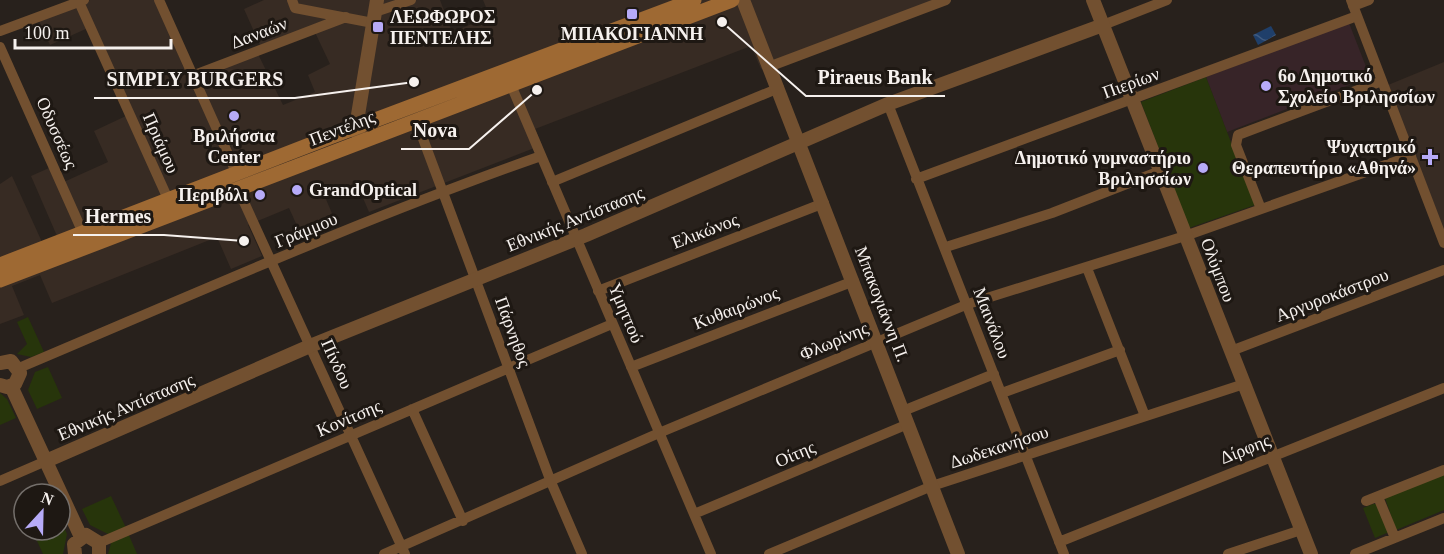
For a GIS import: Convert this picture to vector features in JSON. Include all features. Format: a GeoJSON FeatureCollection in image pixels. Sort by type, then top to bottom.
{"type":"FeatureCollection","features":[{"type":"Feature","properties":{"kind":"main road","name":"Πεντέλης"},"geometry":{"type":"LineString","coordinates":[[0,265],[236,172],[358,134],[417,120],[732,0]]}},
{"type":"Feature","properties":{"kind":"main road","name":"Πεντέλης"},"geometry":{"type":"LineString","coordinates":[[0,280],[238,189],[358,134],[688,1]]}},
{"type":"Feature","properties":{"kind":"street"},"geometry":{"type":"LineString","coordinates":[[159,0],[236,172]]}},
{"type":"Feature","properties":{"kind":"street"},"geometry":{"type":"LineString","coordinates":[[292,0],[295,8],[346,17],[411,0]]}},
{"type":"Feature","properties":{"kind":"street","name":"Μπακογιάννη Π."},"geometry":{"type":"LineString","coordinates":[[745,0],[956,553]]}},
{"type":"Feature","properties":{"kind":"street"},"geometry":{"type":"LineString","coordinates":[[771,66],[946,0]]}},
{"type":"Feature","properties":{"kind":"street","name":"Ολύμπου"},"geometry":{"type":"LineString","coordinates":[[1093,0],[1311,554]]}},
{"type":"Feature","properties":{"kind":"street","name":"Εθνικής Αντίστασης"},"geometry":{"type":"LineString","coordinates":[[0,481],[310,346],[576,239],[888,104],[1167,0]]}},
{"type":"Feature","properties":{"kind":"street","name":"Πιερίων"},"geometry":{"type":"LineString","coordinates":[[916,179],[1132,101],[1369,0]]}},
{"type":"Feature","properties":{"kind":"street"},"geometry":{"type":"LineString","coordinates":[[0,32],[82,1]]}},
{"type":"Feature","properties":{"kind":"street","name":"Πριάμου"},"geometry":{"type":"LineString","coordinates":[[82,1],[168,199]]}},
{"type":"Feature","properties":{"kind":"street"},"geometry":{"type":"LineString","coordinates":[[1354,7],[1444,243]]}},
{"type":"Feature","properties":{"kind":"street"},"geometry":{"type":"LineString","coordinates":[[358,134],[375,11]]}},
{"type":"Feature","properties":{"kind":"street","name":"Δαναών"},"geometry":{"type":"LineString","coordinates":[[192,76],[346,17]]}},
{"type":"Feature","properties":{"kind":"street","name":"Οδυσσέως"},"geometry":{"type":"LineString","coordinates":[[0,47],[83,233]]}},
{"type":"Feature","properties":{"kind":"street"},"geometry":{"type":"LineString","coordinates":[[1261,209],[1236,145],[1238,135],[1382,81]]}},
{"type":"Feature","properties":{"kind":"street","name":"Υμηττού"},"geometry":{"type":"LineString","coordinates":[[511,85],[711,554]]}},
{"type":"Feature","properties":{"kind":"street"},"geometry":{"type":"LineString","coordinates":[[552,182],[779,88]]}},
{"type":"Feature","properties":{"kind":"street","name":"Μαινάλου"},"geometry":{"type":"LineString","coordinates":[[888,104],[916,179],[946,247],[1064,554]]}},
{"type":"Feature","properties":{"kind":"street","name":"Πάρνηθος"},"geometry":{"type":"LineString","coordinates":[[417,120],[551,482],[582,554]]}},
{"type":"Feature","properties":{"kind":"street","name":"Γράμμου"},"geometry":{"type":"LineString","coordinates":[[19,368],[272,261],[442,192],[541,156]]}},
{"type":"Feature","properties":{"kind":"street","name":"Φλωρίνης"},"geometry":{"type":"LineString","coordinates":[[384,554],[403,550],[659,433],[968,304],[1185,236],[1411,156]]}},
{"type":"Feature","properties":{"kind":"street"},"geometry":{"type":"LineString","coordinates":[[946,247],[1052,213],[1160,171]]}},
{"type":"Feature","properties":{"kind":"street","name":"Πίνδου"},"geometry":{"type":"LineString","coordinates":[[238,189],[403,550]]}},
{"type":"Feature","properties":{"kind":"street","name":"Ελικώνος"},"geometry":{"type":"LineString","coordinates":[[598,291],[824,203]]}},
{"type":"Feature","properties":{"kind":"street"},"geometry":{"type":"LineString","coordinates":[[1087,268],[1145,416]]}},
{"type":"Feature","properties":{"kind":"street","name":"Αργυροκάστρου"},"geometry":{"type":"LineString","coordinates":[[1231,351],[1444,270]]}},
{"type":"Feature","properties":{"kind":"street","name":"Κυθαιρώνος"},"geometry":{"type":"LineString","coordinates":[[631,367],[854,281]]}},
{"type":"Feature","properties":{"kind":"street","name":"Κονίτσης"},"geometry":{"type":"LineString","coordinates":[[99,548],[351,435],[612,324]]}},
{"type":"Feature","properties":{"kind":"street"},"geometry":{"type":"LineString","coordinates":[[1002,393],[1120,350]]}},
{"type":"Feature","properties":{"kind":"street"},"geometry":{"type":"LineString","coordinates":[[0,362],[11,362],[19,368],[20,377],[6,386],[46,461],[81,537]]}},
{"type":"Feature","properties":{"kind":"street","name":"Οίτης"},"geometry":{"type":"LineString","coordinates":[[694,514],[906,418],[994,374]]}},
{"type":"Feature","properties":{"kind":"street","name":"Δωδεκανήσου"},"geometry":{"type":"LineString","coordinates":[[769,554],[932,486],[1027,457],[1244,384]]}},
{"type":"Feature","properties":{"kind":"street","name":"Δίρφης"},"geometry":{"type":"LineString","coordinates":[[1059,542],[1444,388]]}},
{"type":"Feature","properties":{"kind":"street"},"geometry":{"type":"LineString","coordinates":[[412,409],[463,521]]}},
{"type":"Feature","properties":{"kind":"street"},"geometry":{"type":"LineString","coordinates":[[1366,501],[1444,470]]}},
{"type":"Feature","properties":{"kind":"street"},"geometry":{"type":"LineString","coordinates":[[1378,496],[1395,538]]}},
{"type":"Feature","properties":{"kind":"street"},"geometry":{"type":"LineString","coordinates":[[1355,554],[1444,518]]}},
{"type":"Feature","properties":{"kind":"street"},"geometry":{"type":"LineString","coordinates":[[1228,554],[1301,530]]}},
{"type":"Feature","properties":{"kind":"street"},"geometry":{"type":"LineString","coordinates":[[75,554],[74,544],[81,537],[91,536],[99,548]]}},
{"type":"Feature","properties":{"kind":"shaded area"},"geometry":{"type":"Polygon","coordinates":[[[90,0],[155,0],[189,80],[258,54],[283,105],[315,92],[308,75],[330,64],[312,26],[260,45],[244,9],[264,0],[440,0],[452,32],[490,17],[483,0],[942,0],[761,69],[751,46],[535,129],[542,145],[369,212],[357,184],[325,197],[337,225],[303,239],[289,208],[248,225],[262,256],[231,269],[217,237],[52,303],[40,275],[12,286],[24,315],[0,324],[0,184],[12,176],[42,242],[57,236],[31,176],[49,168],[57,185],[108,162],[94,131],[128,115],[88,28],[50,45],[39,21],[90,0]]]}},
{"type":"Feature","properties":{"kind":"shaded area","name":"6ο Δημοτικό Σχολείο Βριλησσίων"},"geometry":{"type":"Polygon","coordinates":[[[1349,23],[1370,77],[1227,132],[1206,77],[1349,23]]]}},
{"type":"Feature","properties":{"kind":"shaded area","name":"Ψυχιατρικό Θεραπευτήριο «Αθηνά»"},"geometry":{"type":"Polygon","coordinates":[[[1444,62],[1444,230],[1388,85],[1444,62]]]}},
{"type":"Feature","properties":{"kind":"green space","name":"Δημοτικό γυμναστήριο Βριλησσίων"},"geometry":{"type":"Polygon","coordinates":[[[1206,77],[1255,205],[1189,228],[1141,102],[1206,77]]]}},
{"type":"Feature","properties":{"kind":"green space"},"geometry":{"type":"Polygon","coordinates":[[[28,317],[44,352],[31,357],[17,354],[27,344],[17,322],[28,317]]]}},
{"type":"Feature","properties":{"kind":"green space"},"geometry":{"type":"Polygon","coordinates":[[[48,367],[62,398],[37,409],[28,390],[35,372],[48,367]]]}},
{"type":"Feature","properties":{"kind":"green space"},"geometry":{"type":"Polygon","coordinates":[[[0,393],[7,399],[16,418],[0,425],[0,393]]]}},
{"type":"Feature","properties":{"kind":"green space"},"geometry":{"type":"Polygon","coordinates":[[[1444,474],[1444,510],[1396,530],[1385,498],[1444,474]]]}},
{"type":"Feature","properties":{"kind":"green space"},"geometry":{"type":"Polygon","coordinates":[[[111,496],[126,528],[110,535],[90,525],[82,509],[111,496]]]}},
{"type":"Feature","properties":{"kind":"green space"},"geometry":{"type":"Polygon","coordinates":[[[1376,504],[1389,532],[1375,538],[1363,508],[1376,504]]]}},
{"type":"Feature","properties":{"kind":"green space"},"geometry":{"type":"Polygon","coordinates":[[[128,533],[137,554],[108,554],[112,540],[128,533]]]}},
{"type":"Feature","properties":{"kind":"green space"},"geometry":{"type":"Polygon","coordinates":[[[38,542],[65,542],[63,554],[43,554],[38,542]]]}},
{"type":"Feature","properties":{"kind":"water"},"geometry":{"type":"Polygon","coordinates":[[[1271,26],[1276,35],[1258,45],[1253,35],[1271,26]]]}},
{"type":"Feature","properties":{"kind":"place","name":"ΜΠΑΚΟΓΙΑΝΝΗ"},"geometry":{"type":"Point","coordinates":[632,14]}},
{"type":"Feature","properties":{"kind":"place","name":"Piraeus Bank"},"geometry":{"type":"Point","coordinates":[722,22]}},
{"type":"Feature","properties":{"kind":"place","name":"ΛΕΩΦΩΡΟΣ ΠΕΝΤΕΛΗΣ"},"geometry":{"type":"Point","coordinates":[378,27]}},
{"type":"Feature","properties":{"kind":"place","name":"SIMPLY BURGERS"},"geometry":{"type":"Point","coordinates":[414,82]}},
{"type":"Feature","properties":{"kind":"place","name":"6ο Δημοτικό Σχολείο Βριλησσίων"},"geometry":{"type":"Point","coordinates":[1266,86]}},
{"type":"Feature","properties":{"kind":"place","name":"Nova"},"geometry":{"type":"Point","coordinates":[537,90]}},
{"type":"Feature","properties":{"kind":"place","name":"Βριλήσσια Center"},"geometry":{"type":"Point","coordinates":[234,116]}},
{"type":"Feature","properties":{"kind":"place","name":"Ψυχιατρικό Θεραπευτήριο «Αθηνά»"},"geometry":{"type":"Point","coordinates":[1430,157]}},
{"type":"Feature","properties":{"kind":"place","name":"Δημοτικό γυμναστήριο Βριλησσίων"},"geometry":{"type":"Point","coordinates":[1203,168]}},
{"type":"Feature","properties":{"kind":"place","name":"GrandOptical"},"geometry":{"type":"Point","coordinates":[297,190]}},
{"type":"Feature","properties":{"kind":"place","name":"Περιβόλι"},"geometry":{"type":"Point","coordinates":[260,195]}},
{"type":"Feature","properties":{"kind":"place","name":"Hermes"},"geometry":{"type":"Point","coordinates":[244,241]}}]}
